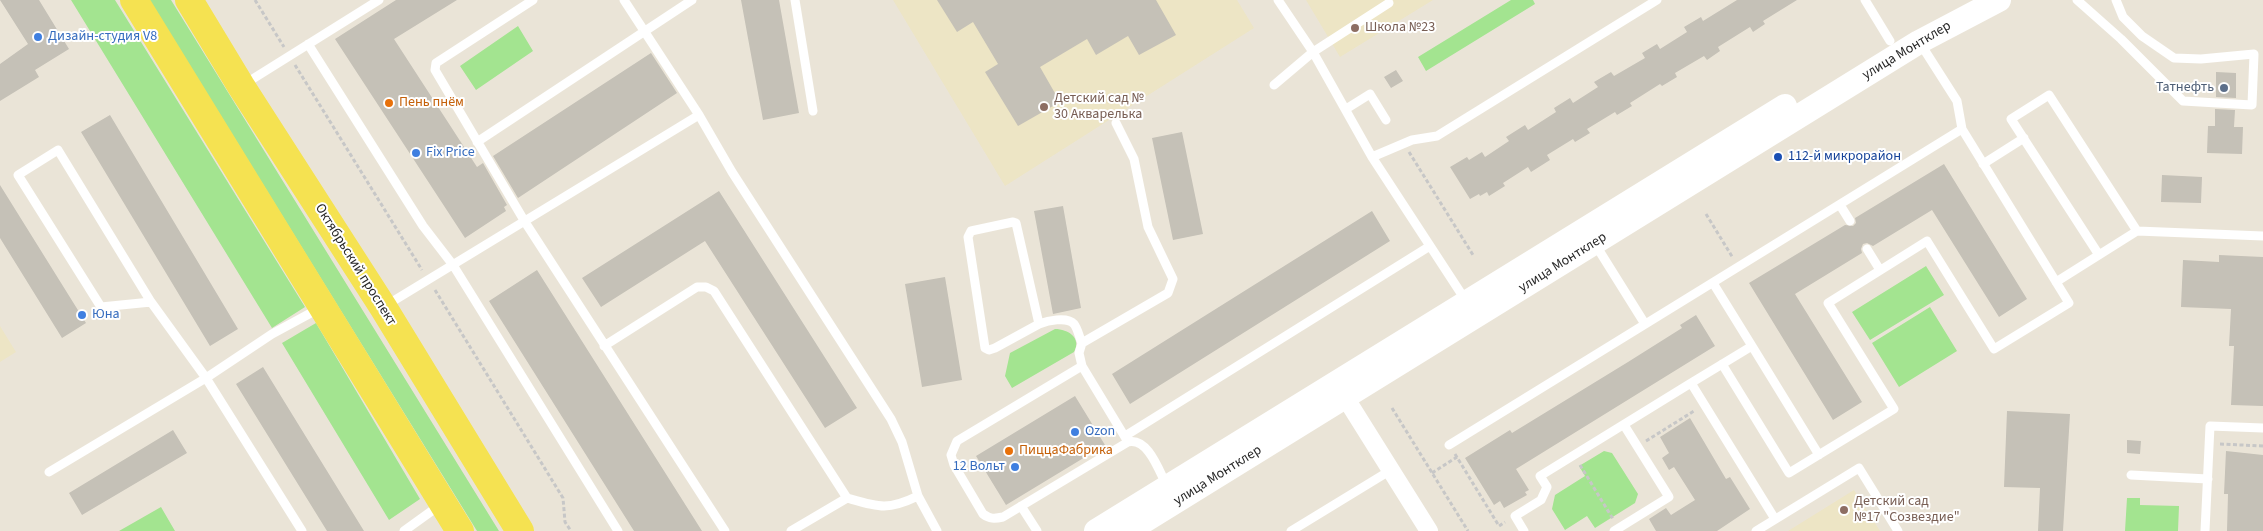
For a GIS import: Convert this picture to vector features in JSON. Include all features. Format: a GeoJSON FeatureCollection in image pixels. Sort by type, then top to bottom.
{"type":"FeatureCollection","features":[{"type":"Feature","properties":{"kind":"main road"},"geometry":{"type":"LineString","coordinates":[[134,0],[460,531]]}},
{"type":"Feature","properties":{"kind":"main road","name":"Октябрьский проспект"},"geometry":{"type":"LineString","coordinates":[[189,0],[241,86],[383,308],[520,531]]}},
{"type":"Feature","properties":{"kind":"street","name":"улица Монтклер"},"geometry":{"type":"LineString","coordinates":[[1096,531],[1890,41],[1963,0]]}},
{"type":"Feature","properties":{"kind":"street","name":"улица Монтклер"},"geometry":{"type":"LineString","coordinates":[[1134,529],[1919,42],[1999,0]]}},
{"type":"Feature","properties":{"kind":"street"},"geometry":{"type":"LineString","coordinates":[[1345,398],[1429,531]]}},
{"type":"Feature","properties":{"kind":"lane"},"geometry":{"type":"LineString","coordinates":[[241,86],[379,0]]}},
{"type":"Feature","properties":{"kind":"lane"},"geometry":{"type":"LineString","coordinates":[[533,0],[436,63],[438,76],[525,222],[725,531]]}},
{"type":"Feature","properties":{"kind":"lane"},"geometry":{"type":"LineString","coordinates":[[624,0],[645,30],[699,115],[732,172],[891,419],[902,442],[918,496],[938,531]]}},
{"type":"Feature","properties":{"kind":"lane"},"geometry":{"type":"LineString","coordinates":[[477,142],[692,0]]}},
{"type":"Feature","properties":{"kind":"lane"},"geometry":{"type":"LineString","coordinates":[[795,0],[813,111]]}},
{"type":"Feature","properties":{"kind":"lane"},"geometry":{"type":"LineString","coordinates":[[1278,0],[1313,52],[1372,157],[1467,302]]}},
{"type":"Feature","properties":{"kind":"lane"},"geometry":{"type":"LineString","coordinates":[[1372,157],[1412,140],[1437,136],[1658,0]]}},
{"type":"Feature","properties":{"kind":"lane"},"geometry":{"type":"LineString","coordinates":[[1865,0],[1890,41]]}},
{"type":"Feature","properties":{"kind":"lane"},"geometry":{"type":"LineString","coordinates":[[2077,0],[2183,101],[2252,105],[2254,54],[2201,59],[2174,58],[2142,36],[2123,17],[2116,0]]}},
{"type":"Feature","properties":{"kind":"lane"},"geometry":{"type":"LineString","coordinates":[[1274,85],[1313,52],[1389,3]]}},
{"type":"Feature","properties":{"kind":"lane"},"geometry":{"type":"LineString","coordinates":[[1722,364],[1789,474],[1894,409],[1828,302],[1927,241],[1994,350],[2069,303],[1962,129],[1957,100],[1919,42]]}},
{"type":"Feature","properties":{"kind":"lane"},"geometry":{"type":"LineString","coordinates":[[308,44],[423,226],[452,265],[618,531]]}},
{"type":"Feature","properties":{"kind":"lane"},"geometry":{"type":"LineString","coordinates":[[1346,109],[1370,94],[1386,120]]}},
{"type":"Feature","properties":{"kind":"lane"},"geometry":{"type":"LineString","coordinates":[[2099,255],[2012,119],[2049,95],[2137,231]]}},
{"type":"Feature","properties":{"kind":"lane"},"geometry":{"type":"LineString","coordinates":[[383,308],[699,115]]}},
{"type":"Feature","properties":{"kind":"lane"},"geometry":{"type":"LineString","coordinates":[[1082,343],[1168,293],[1173,284],[1172,273],[1148,226],[1134,159],[1116,123]]}},
{"type":"Feature","properties":{"kind":"lane"},"geometry":{"type":"LineString","coordinates":[[1449,445],[1962,129]]}},
{"type":"Feature","properties":{"kind":"lane"},"geometry":{"type":"LineString","coordinates":[[1983,164],[2024,138]]}},
{"type":"Feature","properties":{"kind":"lane"},"geometry":{"type":"LineString","coordinates":[[151,302],[101,307],[18,175],[58,150],[151,302],[206,378],[302,531]]}},
{"type":"Feature","properties":{"kind":"lane"},"geometry":{"type":"LineString","coordinates":[[1840,204],[1850,221]]}},
{"type":"Feature","properties":{"kind":"lane"},"geometry":{"type":"LineString","coordinates":[[1039,324],[1016,223],[1013,222],[971,231],[968,237],[985,348],[989,350],[995,348],[1047,321],[1068,320],[1075,326],[1082,343],[1079,353],[1082,366],[1126,439],[1143,445],[1168,486]]}},
{"type":"Feature","properties":{"kind":"lane"},"geometry":{"type":"LineString","coordinates":[[2056,282],[2137,231],[2263,236]]}},
{"type":"Feature","properties":{"kind":"lane"},"geometry":{"type":"LineString","coordinates":[[1595,244],[1645,324]]}},
{"type":"Feature","properties":{"kind":"lane"},"geometry":{"type":"LineString","coordinates":[[1082,366],[957,441],[952,449],[951,455],[954,465],[983,514],[989,518],[1003,517],[1021,506],[1430,246]]}},
{"type":"Feature","properties":{"kind":"lane"},"geometry":{"type":"LineString","coordinates":[[1867,249],[1880,270]]}},
{"type":"Feature","properties":{"kind":"lane"},"geometry":{"type":"LineString","coordinates":[[1713,283],[1819,455]]}},
{"type":"Feature","properties":{"kind":"lane"},"geometry":{"type":"LineString","coordinates":[[604,346],[697,287],[706,287],[714,291],[847,498],[878,507],[903,504],[918,496]]}},
{"type":"Feature","properties":{"kind":"lane"},"geometry":{"type":"LineString","coordinates":[[49,472],[206,378],[272,334],[322,307]]}},
{"type":"Feature","properties":{"kind":"lane"},"geometry":{"type":"LineString","coordinates":[[1524,531],[1515,516],[1541,500],[1546,487],[1540,476],[1752,346]]}},
{"type":"Feature","properties":{"kind":"lane"},"geometry":{"type":"LineString","coordinates":[[1691,384],[1775,520]]}},
{"type":"Feature","properties":{"kind":"lane"},"geometry":{"type":"LineString","coordinates":[[1617,530],[1669,497],[1624,425]]}},
{"type":"Feature","properties":{"kind":"lane"},"geometry":{"type":"LineString","coordinates":[[2205,531],[2210,426],[2263,428]]}},
{"type":"Feature","properties":{"kind":"lane"},"geometry":{"type":"LineString","coordinates":[[1756,531],[1859,468],[1898,531]]}},
{"type":"Feature","properties":{"kind":"lane"},"geometry":{"type":"LineString","coordinates":[[1291,531],[1391,470]]}},
{"type":"Feature","properties":{"kind":"lane"},"geometry":{"type":"LineString","coordinates":[[2131,475],[2208,479]]}},
{"type":"Feature","properties":{"kind":"lane"},"geometry":{"type":"LineString","coordinates":[[792,531],[847,498]]}},
{"type":"Feature","properties":{"kind":"lane"},"geometry":{"type":"LineString","coordinates":[[404,531],[443,503]]}},
{"type":"Feature","properties":{"kind":"lane"},"geometry":{"type":"LineString","coordinates":[[1021,506],[1037,531]]}},
{"type":"Feature","properties":{"kind":"path"},"geometry":{"type":"LineString","coordinates":[[255,0],[564,498],[565,522],[571,531]]}},
{"type":"Feature","properties":{"kind":"path"},"geometry":{"type":"LineString","coordinates":[[1403,143],[1473,255]]}},
{"type":"Feature","properties":{"kind":"path"},"geometry":{"type":"LineString","coordinates":[[1706,214],[1738,267]]}},
{"type":"Feature","properties":{"kind":"path"},"geometry":{"type":"LineString","coordinates":[[1637,446],[1704,405]]}},
{"type":"Feature","properties":{"kind":"path"},"geometry":{"type":"LineString","coordinates":[[1392,408],[1468,531]]}},
{"type":"Feature","properties":{"kind":"path"},"geometry":{"type":"LineString","coordinates":[[2209,443],[2263,446]]}},
{"type":"Feature","properties":{"kind":"path"},"geometry":{"type":"LineString","coordinates":[[1449,445],[1499,526],[1515,516]]}},
{"type":"Feature","properties":{"kind":"path"},"geometry":{"type":"LineString","coordinates":[[1574,456],[1617,530]]}},
{"type":"Feature","properties":{"kind":"path"},"geometry":{"type":"LineString","coordinates":[[1432,473],[1457,457]]}},
{"type":"Feature","properties":{"kind":"shaded area","name":"Детский сад № 30 Акварелька"},"geometry":{"type":"Polygon","coordinates":[[[893,0],[1237,0],[1254,28],[1005,186],[893,0]]]}},
{"type":"Feature","properties":{"kind":"shaded area","name":"Школа №23"},"geometry":{"type":"Polygon","coordinates":[[[1306,0],[1433,0],[1340,57],[1306,0]]]}},
{"type":"Feature","properties":{"kind":"shaded area"},"geometry":{"type":"Polygon","coordinates":[[[0,326],[16,352],[0,362],[0,326]]]}},
{"type":"Feature","properties":{"kind":"shaded area","name":"Детский сад №17 \"Созвездие\""},"geometry":{"type":"Polygon","coordinates":[[[1854,490],[1880,531],[1788,531],[1854,490]]]}},
{"type":"Feature","properties":{"kind":"green space"},"geometry":{"type":"Polygon","coordinates":[[[71,0],[115,0],[305,307],[272,328],[71,0]]]}},
{"type":"Feature","properties":{"kind":"green space"},"geometry":{"type":"Polygon","coordinates":[[[149,0],[171,0],[499,531],[477,531],[149,0]]]}},
{"type":"Feature","properties":{"kind":"green space"},"geometry":{"type":"Polygon","coordinates":[[[1511,0],[1533,0],[1535,4],[1426,71],[1418,57],[1511,0]]]}},
{"type":"Feature","properties":{"kind":"green space"},"geometry":{"type":"Polygon","coordinates":[[[518,26],[533,51],[476,90],[460,66],[518,26]]]}},
{"type":"Feature","properties":{"kind":"green space"},"geometry":{"type":"Polygon","coordinates":[[[1926,266],[1944,295],[1870,340],[1852,312],[1926,266]]]}},
{"type":"Feature","properties":{"kind":"green space"},"geometry":{"type":"Polygon","coordinates":[[[1930,307],[1957,351],[1899,387],[1872,343],[1930,307]]]}},
{"type":"Feature","properties":{"kind":"green space"},"geometry":{"type":"Polygon","coordinates":[[[316,323],[420,499],[389,520],[282,343],[316,323]]]}},
{"type":"Feature","properties":{"kind":"green space"},"geometry":{"type":"Polygon","coordinates":[[[1055,329],[1060,329],[1072,335],[1076,342],[1074,352],[1012,388],[1005,376],[1010,353],[1055,329]]]}},
{"type":"Feature","properties":{"kind":"green space"},"geometry":{"type":"Polygon","coordinates":[[[1604,451],[1612,453],[1638,494],[1635,503],[1595,528],[1587,516],[1565,530],[1552,509],[1555,495],[1585,476],[1579,466],[1604,451]]]}},
{"type":"Feature","properties":{"kind":"green space"},"geometry":{"type":"Polygon","coordinates":[[[2127,498],[2140,498],[2140,505],[2179,506],[2178,531],[2125,531],[2127,498]]]}},
{"type":"Feature","properties":{"kind":"green space"},"geometry":{"type":"Polygon","coordinates":[[[161,507],[175,531],[119,531],[161,507]]]}},
{"type":"Feature","properties":{"kind":"building"},"geometry":{"type":"Polygon","coordinates":[[[0,0],[39,0],[69,49],[35,70],[39,77],[0,101],[0,64],[28,44],[0,0]]]}},
{"type":"Feature","properties":{"kind":"building"},"geometry":{"type":"Polygon","coordinates":[[[396,0],[457,0],[394,39],[477,167],[483,163],[507,205],[504,207],[506,211],[465,238],[335,39],[396,0]]]}},
{"type":"Feature","properties":{"kind":"building"},"geometry":{"type":"Polygon","coordinates":[[[741,0],[779,0],[799,113],[763,120],[741,0]]]}},
{"type":"Feature","properties":{"kind":"building"},"geometry":{"type":"Polygon","coordinates":[[[937,0],[1156,0],[1176,35],[1139,55],[1128,36],[1096,55],[1087,39],[1040,67],[1060,102],[1018,126],[985,72],[998,64],[973,22],[957,32],[937,0]]]}},
{"type":"Feature","properties":{"kind":"building"},"geometry":{"type":"Polygon","coordinates":[[[1737,0],[1797,0],[1763,21],[1765,24],[1753,32],[1750,27],[1718,47],[1720,51],[1707,60],[1704,56],[1675,73],[1677,77],[1662,86],[1660,84],[1630,103],[1632,106],[1617,115],[1615,112],[1587,129],[1590,133],[1575,142],[1573,139],[1547,155],[1550,160],[1531,172],[1528,167],[1503,183],[1505,186],[1489,196],[1487,192],[1470,199],[1450,167],[1467,157],[1469,160],[1482,152],[1485,157],[1509,141],[1506,137],[1525,125],[1528,130],[1556,112],[1554,108],[1570,98],[1573,103],[1598,87],[1594,82],[1611,72],[1614,76],[1645,58],[1642,53],[1657,44],[1660,49],[1687,32],[1684,27],[1701,17],[1703,21],[1737,0]]]}},
{"type":"Feature","properties":{"kind":"building"},"geometry":{"type":"Polygon","coordinates":[[[651,53],[677,93],[518,198],[493,156],[651,53]]]}},
{"type":"Feature","properties":{"kind":"building"},"geometry":{"type":"Polygon","coordinates":[[[1396,70],[1403,81],[1391,88],[1384,77],[1396,70]]]}},
{"type":"Feature","properties":{"kind":"building"},"geometry":{"type":"Polygon","coordinates":[[[2216,72],[2236,73],[2236,98],[2216,97],[2216,72]]]}},
{"type":"Feature","properties":{"kind":"building"},"geometry":{"type":"Polygon","coordinates":[[[2215,109],[2235,110],[2234,127],[2243,127],[2242,154],[2207,153],[2208,126],[2215,126],[2215,109]]]}},
{"type":"Feature","properties":{"kind":"building"},"geometry":{"type":"Polygon","coordinates":[[[110,115],[238,329],[210,346],[81,132],[110,115]]]}},
{"type":"Feature","properties":{"kind":"building"},"geometry":{"type":"Polygon","coordinates":[[[1182,132],[1203,234],[1173,240],[1152,138],[1182,132]]]}},
{"type":"Feature","properties":{"kind":"building"},"geometry":{"type":"Polygon","coordinates":[[[1944,164],[2027,299],[1999,317],[1932,210],[1873,246],[1867,243],[1863,244],[1862,253],[1795,294],[1862,402],[1833,420],[1749,283],[1845,225],[1853,226],[1856,223],[1855,218],[1944,164]]]}},
{"type":"Feature","properties":{"kind":"building"},"geometry":{"type":"Polygon","coordinates":[[[2162,175],[2202,177],[2201,203],[2161,202],[2162,175]]]}},
{"type":"Feature","properties":{"kind":"building"},"geometry":{"type":"Polygon","coordinates":[[[0,185],[86,323],[62,338],[0,238],[0,185]]]}},
{"type":"Feature","properties":{"kind":"building"},"geometry":{"type":"Polygon","coordinates":[[[719,191],[857,408],[825,428],[705,241],[601,307],[582,278],[719,191]]]}},
{"type":"Feature","properties":{"kind":"building"},"geometry":{"type":"Polygon","coordinates":[[[1063,206],[1081,308],[1053,314],[1034,211],[1063,206]]]}},
{"type":"Feature","properties":{"kind":"building"},"geometry":{"type":"Polygon","coordinates":[[[1372,211],[1390,241],[1130,404],[1112,374],[1372,211]]]}},
{"type":"Feature","properties":{"kind":"building"},"geometry":{"type":"Polygon","coordinates":[[[2219,255],[2263,257],[2263,406],[2231,405],[2234,346],[2229,346],[2231,309],[2181,307],[2183,260],[2219,262],[2219,255]]]}},
{"type":"Feature","properties":{"kind":"building"},"geometry":{"type":"Polygon","coordinates":[[[537,270],[702,531],[634,531],[489,301],[537,270]]]}},
{"type":"Feature","properties":{"kind":"building"},"geometry":{"type":"Polygon","coordinates":[[[945,277],[962,380],[922,387],[905,284],[945,277]]]}},
{"type":"Feature","properties":{"kind":"building"},"geometry":{"type":"Polygon","coordinates":[[[1696,315],[1715,346],[1516,469],[1529,490],[1525,492],[1527,495],[1504,508],[1500,501],[1494,505],[1465,458],[1510,430],[1512,433],[1628,362],[1682,328],[1680,325],[1696,315]]]}},
{"type":"Feature","properties":{"kind":"building"},"geometry":{"type":"Polygon","coordinates":[[[263,367],[364,531],[327,531],[236,384],[263,367]]]}},
{"type":"Feature","properties":{"kind":"building"},"geometry":{"type":"Polygon","coordinates":[[[1075,396],[1105,445],[1006,505],[976,456],[1075,396]]]}},
{"type":"Feature","properties":{"kind":"building"},"geometry":{"type":"Polygon","coordinates":[[[2007,411],[2070,414],[2063,531],[2038,531],[2040,488],[2004,487],[2007,411]]]}},
{"type":"Feature","properties":{"kind":"building"},"geometry":{"type":"Polygon","coordinates":[[[1690,418],[1726,479],[1730,477],[1750,509],[1717,531],[1656,531],[1649,519],[1666,508],[1671,515],[1695,500],[1674,467],[1669,470],[1662,458],[1669,453],[1660,437],[1690,418]]]}},
{"type":"Feature","properties":{"kind":"building"},"geometry":{"type":"Polygon","coordinates":[[[173,430],[187,453],[82,515],[69,493],[173,430]]]}},
{"type":"Feature","properties":{"kind":"building"},"geometry":{"type":"Polygon","coordinates":[[[2127,440],[2141,441],[2140,454],[2127,453],[2127,440]]]}},
{"type":"Feature","properties":{"kind":"building"},"geometry":{"type":"Polygon","coordinates":[[[2226,451],[2263,455],[2263,531],[2227,531],[2228,494],[2224,494],[2226,451]]]}},
{"type":"Feature","properties":{"kind":"place","name":"Школа №23"},"geometry":{"type":"Point","coordinates":[1355,28]}},
{"type":"Feature","properties":{"kind":"place","name":"Дизайн-студия V8"},"geometry":{"type":"Point","coordinates":[38,37]}},
{"type":"Feature","properties":{"kind":"place","name":"Татнефть"},"geometry":{"type":"Point","coordinates":[2224,88]}},
{"type":"Feature","properties":{"kind":"place","name":"Пень пнём"},"geometry":{"type":"Point","coordinates":[389,103]}},
{"type":"Feature","properties":{"kind":"place","name":"Детский сад № 30 Акварелька"},"geometry":{"type":"Point","coordinates":[1044,107]}},
{"type":"Feature","properties":{"kind":"place","name":"Fix Price"},"geometry":{"type":"Point","coordinates":[416,153]}},
{"type":"Feature","properties":{"kind":"place","name":"112-й микрорайон"},"geometry":{"type":"Point","coordinates":[1778,157]}},
{"type":"Feature","properties":{"kind":"place","name":"Юна"},"geometry":{"type":"Point","coordinates":[82,315]}},
{"type":"Feature","properties":{"kind":"place","name":"Ozon"},"geometry":{"type":"Point","coordinates":[1075,432]}},
{"type":"Feature","properties":{"kind":"place","name":"ПиццаФабрика"},"geometry":{"type":"Point","coordinates":[1009,451]}},
{"type":"Feature","properties":{"kind":"place","name":"12 Вольт"},"geometry":{"type":"Point","coordinates":[1015,467]}},
{"type":"Feature","properties":{"kind":"place","name":"Детский сад №17 \"Созвездие\""},"geometry":{"type":"Point","coordinates":[1844,510]}}]}
